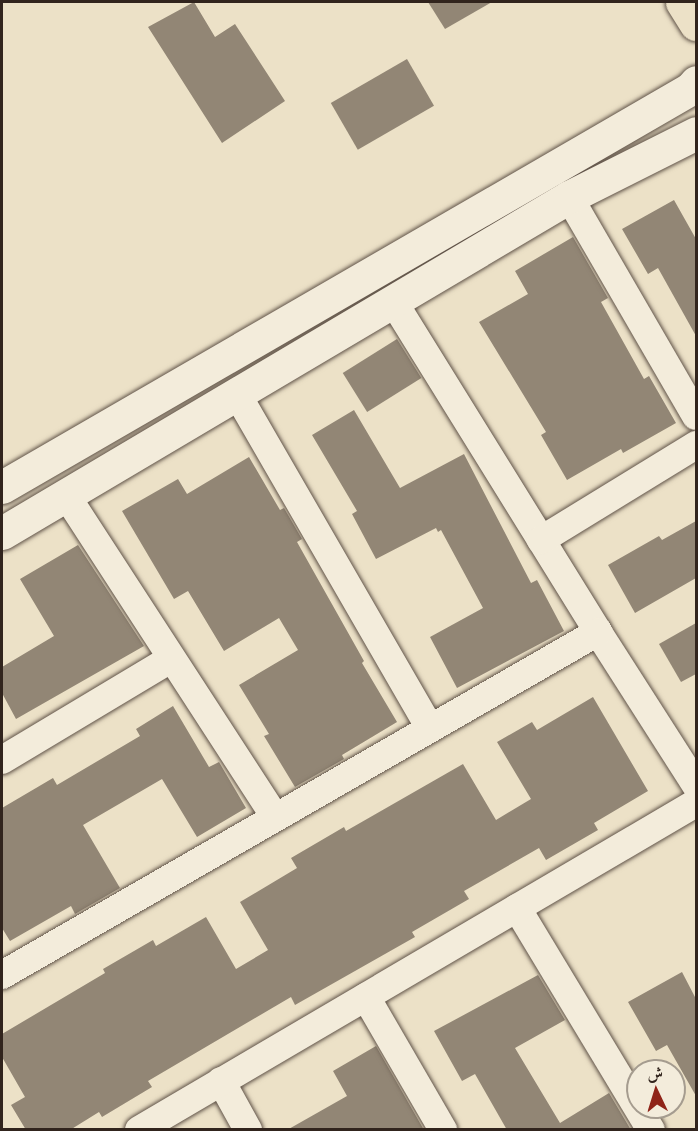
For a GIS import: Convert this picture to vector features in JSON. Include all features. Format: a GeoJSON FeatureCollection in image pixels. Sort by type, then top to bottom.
{"type":"FeatureCollection","features":[{"type":"Feature","properties":{"kind":"main road"},"geometry":{"type":"LineString","coordinates":[[682,2],[696,24]]}},
{"type":"Feature","properties":{"kind":"street"},"geometry":{"type":"LineString","coordinates":[[2,487],[669,101],[696,82]]}},
{"type":"Feature","properties":{"kind":"street"},"geometry":{"type":"LineString","coordinates":[[2,533],[569,197],[696,133]]}},
{"type":"Feature","properties":{"kind":"street"},"geometry":{"type":"LineString","coordinates":[[569,197],[696,416]]}},
{"type":"Feature","properties":{"kind":"street"},"geometry":{"type":"LineString","coordinates":[[393,301],[598,632],[696,785]]}},
{"type":"Feature","properties":{"kind":"street"},"geometry":{"type":"LineString","coordinates":[[237,394],[430,728]]}},
{"type":"Feature","properties":{"kind":"street"},"geometry":{"type":"LineString","coordinates":[[541,540],[696,445]]}},
{"type":"Feature","properties":{"kind":"street"},"geometry":{"type":"LineString","coordinates":[[66,495],[275,818]]}},
{"type":"Feature","properties":{"kind":"street"},"geometry":{"type":"LineString","coordinates":[[2,975],[598,632]]}},
{"type":"Feature","properties":{"kind":"street"},"geometry":{"type":"LineString","coordinates":[[2,760],[171,659]]}},
{"type":"Feature","properties":{"kind":"street"},"geometry":{"type":"LineString","coordinates":[[139,1130],[696,803]]}},
{"type":"Feature","properties":{"kind":"street"},"geometry":{"type":"LineString","coordinates":[[517,908],[651,1130]]}},
{"type":"Feature","properties":{"kind":"street"},"geometry":{"type":"LineString","coordinates":[[366,997],[443,1130]]}},
{"type":"Feature","properties":{"kind":"street"},"geometry":{"type":"LineString","coordinates":[[221,1082],[248,1130]]}},
{"type":"Feature","properties":{"kind":"building"},"geometry":{"type":"Polygon","coordinates":[[[194,2],[215,37],[235,24],[285,101],[222,143],[148,27],[194,2]]]}},
{"type":"Feature","properties":{"kind":"building"},"geometry":{"type":"Polygon","coordinates":[[[428,2],[492,2],[445,29],[428,2]]]}},
{"type":"Feature","properties":{"kind":"building"},"geometry":{"type":"Polygon","coordinates":[[[407,59],[434,106],[358,150],[331,103],[407,59]]]}},
{"type":"Feature","properties":{"kind":"building"},"geometry":{"type":"Polygon","coordinates":[[[674,200],[696,239],[696,336],[658,268],[648,274],[622,229],[674,200]]]}},
{"type":"Feature","properties":{"kind":"building"},"geometry":{"type":"Polygon","coordinates":[[[573,237],[608,298],[601,302],[644,379],[649,376],[676,423],[623,453],[621,449],[567,480],[541,435],[546,432],[479,322],[528,294],[515,271],[573,237]]]}},
{"type":"Feature","properties":{"kind":"building"},"geometry":{"type":"Polygon","coordinates":[[[397,339],[421,378],[367,412],[343,373],[397,339]]]}},
{"type":"Feature","properties":{"kind":"building"},"geometry":{"type":"Polygon","coordinates":[[[354,410],[400,488],[464,454],[531,583],[537,580],[564,631],[457,688],[430,637],[483,608],[441,530],[438,532],[436,528],[376,559],[352,514],[357,511],[312,435],[354,410]]]}},
{"type":"Feature","properties":{"kind":"building"},"geometry":{"type":"Polygon","coordinates":[[[249,457],[280,510],[284,508],[302,539],[297,542],[364,661],[362,663],[397,722],[342,755],[344,759],[295,787],[264,736],[269,734],[239,685],[298,650],[279,618],[224,651],[188,591],[174,599],[122,511],[178,479],[187,494],[249,457]]]}},
{"type":"Feature","properties":{"kind":"building"},"geometry":{"type":"Polygon","coordinates":[[[696,521],[696,578],[635,613],[608,565],[659,536],[662,540],[696,521]]]}},
{"type":"Feature","properties":{"kind":"building"},"geometry":{"type":"Polygon","coordinates":[[[78,545],[144,646],[16,719],[2,693],[2,667],[54,636],[20,579],[78,545]]]}},
{"type":"Feature","properties":{"kind":"building"},"geometry":{"type":"Polygon","coordinates":[[[696,623],[696,674],[681,682],[659,644],[696,623]]]}},
{"type":"Feature","properties":{"kind":"building"},"geometry":{"type":"Polygon","coordinates":[[[593,697],[648,791],[594,823],[598,830],[546,860],[539,848],[464,891],[469,899],[412,932],[415,937],[295,1005],[291,997],[148,1081],[152,1087],[102,1117],[99,1112],[70,1130],[26,1130],[11,1105],[25,1097],[2,1057],[2,1034],[105,973],[103,969],[153,940],[156,946],[206,917],[236,969],[268,950],[240,902],[297,868],[291,858],[344,827],[346,831],[463,764],[496,820],[531,799],[497,742],[532,722],[537,730],[593,697]]]}},
{"type":"Feature","properties":{"kind":"building"},"geometry":{"type":"Polygon","coordinates":[[[173,706],[209,767],[219,762],[246,808],[197,837],[162,779],[83,825],[120,888],[75,914],[71,906],[10,941],[2,928],[2,808],[53,778],[57,785],[140,736],[136,729],[173,706]]]}},
{"type":"Feature","properties":{"kind":"building"},"geometry":{"type":"Polygon","coordinates":[[[682,972],[696,999],[696,1096],[686,1078],[686,1059],[675,1059],[667,1045],[656,1051],[628,1002],[682,972]]]}},
{"type":"Feature","properties":{"kind":"building"},"geometry":{"type":"Polygon","coordinates":[[[538,975],[565,1020],[515,1048],[560,1123],[609,1093],[631,1130],[507,1130],[475,1074],[462,1081],[434,1031],[538,975]]]}},
{"type":"Feature","properties":{"kind":"building"},"geometry":{"type":"Polygon","coordinates":[[[376,1046],[424,1130],[287,1130],[347,1096],[333,1071],[376,1046]]]}}]}
